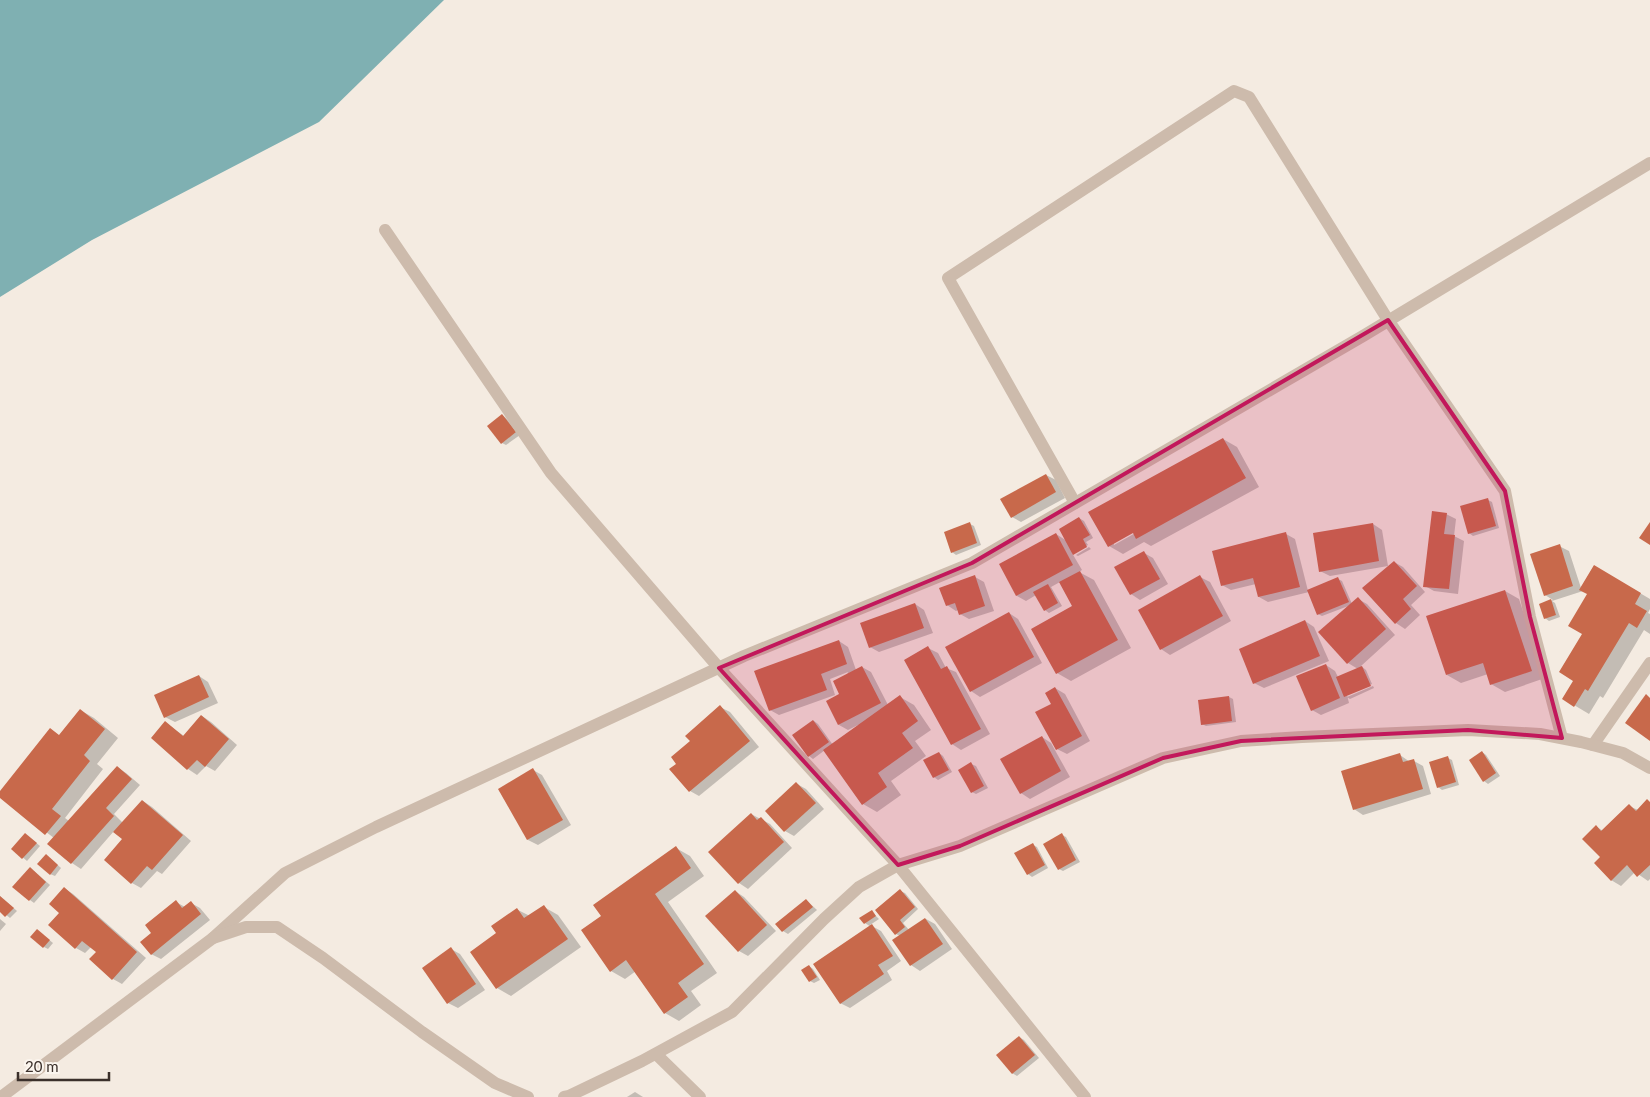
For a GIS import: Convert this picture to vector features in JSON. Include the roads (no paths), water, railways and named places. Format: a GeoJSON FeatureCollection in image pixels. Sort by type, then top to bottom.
{"type":"FeatureCollection","features":[{"type":"Feature","properties":{"kind":"street"},"geometry":{"type":"LineString","coordinates":[[1075,503],[948,278],[1234,91],[1248,98],[1388,320],[1506,491],[1530,616],[1562,738]]}},
{"type":"Feature","properties":{"kind":"street"},"geometry":{"type":"LineString","coordinates":[[1,1097],[213,938],[285,873],[376,827],[744,656],[972,563],[1388,320],[1650,163]]}},
{"type":"Feature","properties":{"kind":"street"},"geometry":{"type":"LineString","coordinates":[[385,230],[551,473],[719,668],[898,866],[1084,1097]]}},
{"type":"Feature","properties":{"kind":"street"},"geometry":{"type":"LineString","coordinates":[[1593,745],[1650,663]]}},
{"type":"Feature","properties":{"kind":"street"},"geometry":{"type":"LineString","coordinates":[[564,1097],[656,1054],[732,1012],[824,919],[859,887],[898,866],[960,846],[1163,758],[1241,741],[1302,736],[1468,730],[1540,734],[1562,738],[1623,753],[1650,768]]}},
{"type":"Feature","properties":{"kind":"street"},"geometry":{"type":"LineString","coordinates":[[213,938],[246,927],[277,927],[323,958],[422,1032],[495,1083],[528,1097]]}},
{"type":"Feature","properties":{"kind":"street"},"geometry":{"type":"LineString","coordinates":[[656,1054],[700,1097]]}},
{"type":"Feature","properties":{"kind":"water"},"geometry":{"type":"Polygon","coordinates":[[[0,0],[444,0],[319,122],[92,240],[0,297],[0,0]]]}}]}
